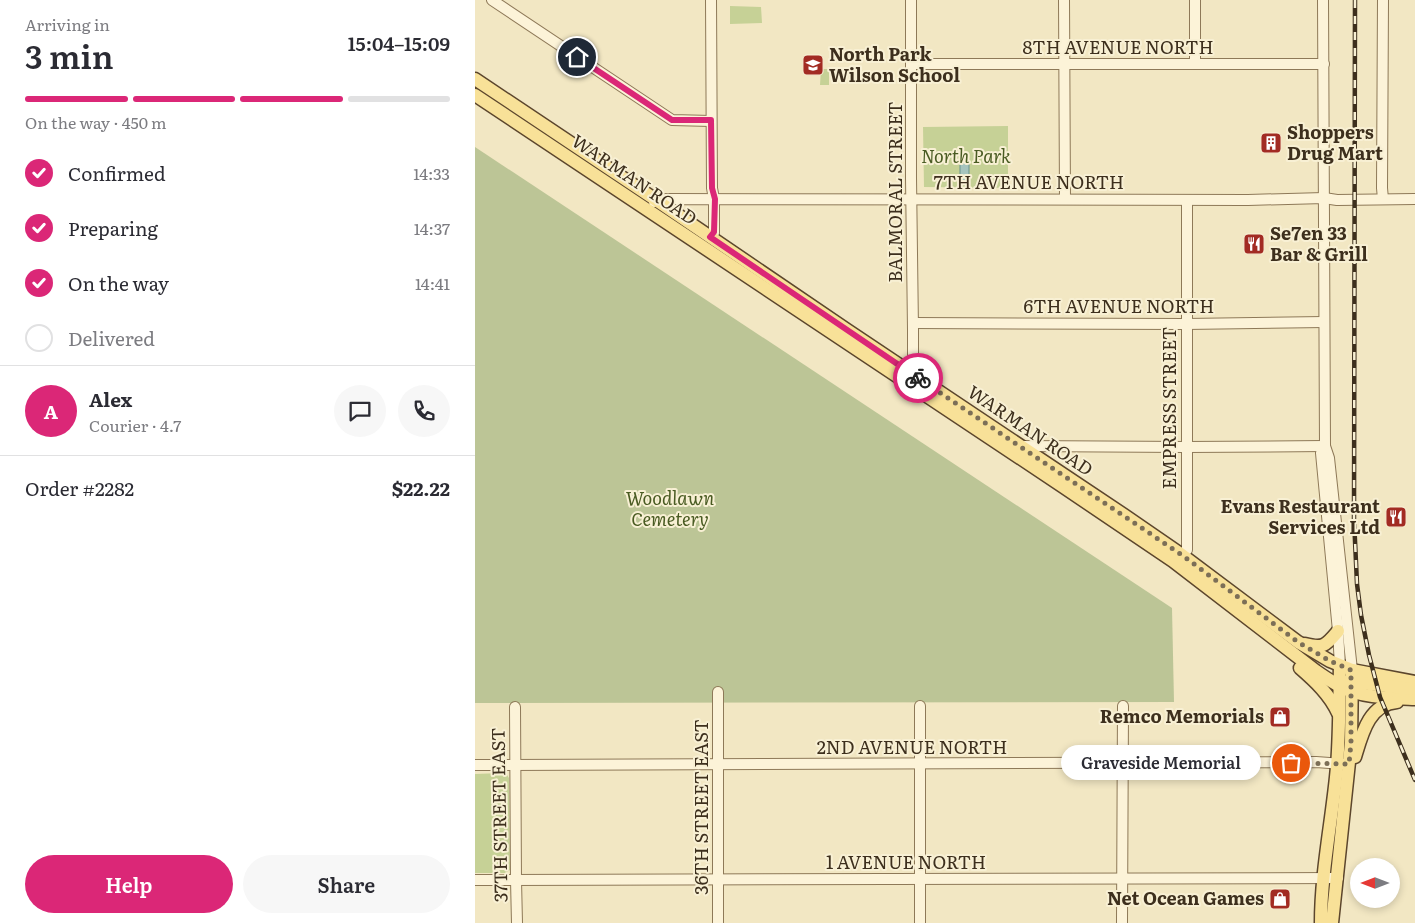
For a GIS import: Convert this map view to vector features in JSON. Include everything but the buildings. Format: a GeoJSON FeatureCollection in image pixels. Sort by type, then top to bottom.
{"type":"FeatureCollection","features":[{"type":"Feature","properties":{"kind":"main road","name":"WARMAN ROAD"},"geometry":{"type":"LineString","coordinates":[[475,79],[710,237],[1173,561],[1315,671],[1347,679]]}},
{"type":"Feature","properties":{"kind":"main road","name":"WARMAN ROAD"},"geometry":{"type":"LineString","coordinates":[[475,95],[645,208],[1019,446],[1182,555],[1298,642],[1321,657],[1347,679]]}},
{"type":"Feature","properties":{"kind":"main road"},"geometry":{"type":"LineString","coordinates":[[1298,642],[1323,646],[1338,631]]}},
{"type":"Feature","properties":{"kind":"main road"},"geometry":{"type":"LineString","coordinates":[[1275,640],[1296,665],[1334,704],[1339,718],[1343,764],[1347,781]]}},
{"type":"Feature","properties":{"kind":"main road"},"geometry":{"type":"LineString","coordinates":[[1339,718],[1347,679]]}},
{"type":"Feature","properties":{"kind":"main road"},"geometry":{"type":"LineString","coordinates":[[1347,679],[1415,682]]}},
{"type":"Feature","properties":{"kind":"main road"},"geometry":{"type":"LineString","coordinates":[[1347,679],[1415,689]]}},
{"type":"Feature","properties":{"kind":"main road"},"geometry":{"type":"LineString","coordinates":[[1347,679],[1369,695],[1415,700]]}},
{"type":"Feature","properties":{"kind":"main road"},"geometry":{"type":"LineString","coordinates":[[1321,923],[1324,878],[1343,764],[1351,743],[1347,679]]}},
{"type":"Feature","properties":{"kind":"main road"},"geometry":{"type":"LineString","coordinates":[[1332,923],[1347,781],[1362,736],[1370,718],[1383,705],[1415,700]]}},
{"type":"Feature","properties":{"kind":"street"},"geometry":{"type":"LineString","coordinates":[[492,0],[672,120],[711,120]]}},
{"type":"Feature","properties":{"kind":"street"},"geometry":{"type":"LineString","coordinates":[[710,237],[714,232],[715,199],[712,188],[711,0]]}},
{"type":"Feature","properties":{"kind":"street","name":"BALMORAL STREET"},"geometry":{"type":"LineString","coordinates":[[908,377],[913,367],[911,0]]}},
{"type":"Feature","properties":{"kind":"street"},"geometry":{"type":"LineString","coordinates":[[1064,0],[1065,199]]}},
{"type":"Feature","properties":{"kind":"street"},"geometry":{"type":"LineString","coordinates":[[1195,0],[1195,64]]}},
{"type":"Feature","properties":{"kind":"street"},"geometry":{"type":"LineString","coordinates":[[1323,0],[1325,446],[1329,458],[1347,679]]}},
{"type":"Feature","properties":{"kind":"street"},"geometry":{"type":"LineString","coordinates":[[1383,0],[1383,199]]}},
{"type":"Feature","properties":{"kind":"street","name":"8TH AVENUE NORTH"},"geometry":{"type":"LineString","coordinates":[[912,64],[1324,64]]}},
{"type":"Feature","properties":{"kind":"street","name":"7TH AVENUE NORTH"},"geometry":{"type":"LineString","coordinates":[[656,200],[1187,200],[1324,198],[1337,200],[1415,200]]}},
{"type":"Feature","properties":{"kind":"street"},"geometry":{"type":"LineString","coordinates":[[645,208],[656,200]]}},
{"type":"Feature","properties":{"kind":"street","name":"EMPRESS STREET"},"geometry":{"type":"LineString","coordinates":[[1182,555],[1187,550],[1187,200]]}},
{"type":"Feature","properties":{"kind":"street","name":"6TH AVENUE NORTH"},"geometry":{"type":"LineString","coordinates":[[913,323],[1186,324],[1324,322]]}},
{"type":"Feature","properties":{"kind":"street"},"geometry":{"type":"LineString","coordinates":[[1019,446],[1325,446]]}},
{"type":"Feature","properties":{"kind":"street"},"geometry":{"type":"LineString","coordinates":[[1325,446],[1321,453],[1338,631],[1347,679]]}},
{"type":"Feature","properties":{"kind":"street","name":"36TH STREET EAST"},"geometry":{"type":"LineString","coordinates":[[718,692],[718,923]]}},
{"type":"Feature","properties":{"kind":"street"},"geometry":{"type":"LineString","coordinates":[[920,706],[920,923]]}},
{"type":"Feature","properties":{"kind":"street"},"geometry":{"type":"LineString","coordinates":[[1122,923],[1123,706]]}},
{"type":"Feature","properties":{"kind":"street","name":"37TH STREET EAST"},"geometry":{"type":"LineString","coordinates":[[515,707],[517,923]]}},
{"type":"Feature","properties":{"kind":"street","name":"2ND AVENUE NORTH"},"geometry":{"type":"LineString","coordinates":[[475,765],[1343,764]]}},
{"type":"Feature","properties":{"kind":"street","name":"1 AVENUE NORTH"},"geometry":{"type":"LineString","coordinates":[[475,880],[1338,878]]}},
{"type":"Feature","properties":{"kind":"green space"},"geometry":{"type":"Polygon","coordinates":[[[730,6],[761,7],[762,23],[730,24],[730,6]]]}},
{"type":"Feature","properties":{"kind":"green space"},"geometry":{"type":"Polygon","coordinates":[[[821,69],[829,69],[829,85],[820,85],[821,69]]]}},
{"type":"Feature","properties":{"kind":"green space","name":"North Park"},"geometry":{"type":"Polygon","coordinates":[[[1008,126],[1008,188],[924,187],[923,127],[1008,126]]]}},
{"type":"Feature","properties":{"kind":"green space","name":"Woodlawn Cemetery"},"geometry":{"type":"Polygon","coordinates":[[[475,147],[1172,608],[1174,702],[475,703],[475,147]]]}},
{"type":"Feature","properties":{"kind":"green space"},"geometry":{"type":"Polygon","coordinates":[[[502,773],[509,778],[510,870],[505,873],[475,873],[475,774],[502,773]]]}},
{"type":"Feature","properties":{"kind":"water"},"geometry":{"type":"Polygon","coordinates":[[[960,161],[969,162],[969,182],[960,182],[960,161]]]}},
{"type":"Feature","properties":{"kind":"railway"},"geometry":{"type":"LineString","coordinates":[[1355,0],[1354,519],[1357,584],[1369,655],[1380,697],[1415,780]]}},
{"type":"Feature","properties":{"kind":"way so far"},"geometry":{"type":"LineString","coordinates":[[918,378],[1182,555],[1298,642],[1321,657],[1351,670],[1351,743],[1349,764],[1291,763]]}},
{"type":"Feature","properties":{"kind":"place","name":"North Park Wilson School"},"geometry":{"type":"Point","coordinates":[813,65]}},
{"type":"Feature","properties":{"kind":"place","name":"Shoppers Drug Mart"},"geometry":{"type":"Point","coordinates":[1271,143]}},
{"type":"Feature","properties":{"kind":"place","name":"Se7en 33 Bar & Grill"},"geometry":{"type":"Point","coordinates":[1254,244]}},
{"type":"Feature","properties":{"kind":"place","name":"Evans Restaurant Services Ltd"},"geometry":{"type":"Point","coordinates":[1396,517]}},
{"type":"Feature","properties":{"kind":"place","name":"Remco Memorials"},"geometry":{"type":"Point","coordinates":[1280,717]}},
{"type":"Feature","properties":{"kind":"place","name":"Graveside Memorial"},"geometry":{"type":"Point","coordinates":[1291,763]}},
{"type":"Feature","properties":{"kind":"place","name":"Net Ocean Games"},"geometry":{"type":"Point","coordinates":[1280,899]}},
{"type":"Feature","properties":{"kind":"route"},"geometry":{"type":"LineString","coordinates":[[577,57],[672,120],[711,120],[712,188],[715,199],[714,232],[710,237],[918,378]]}}]}
